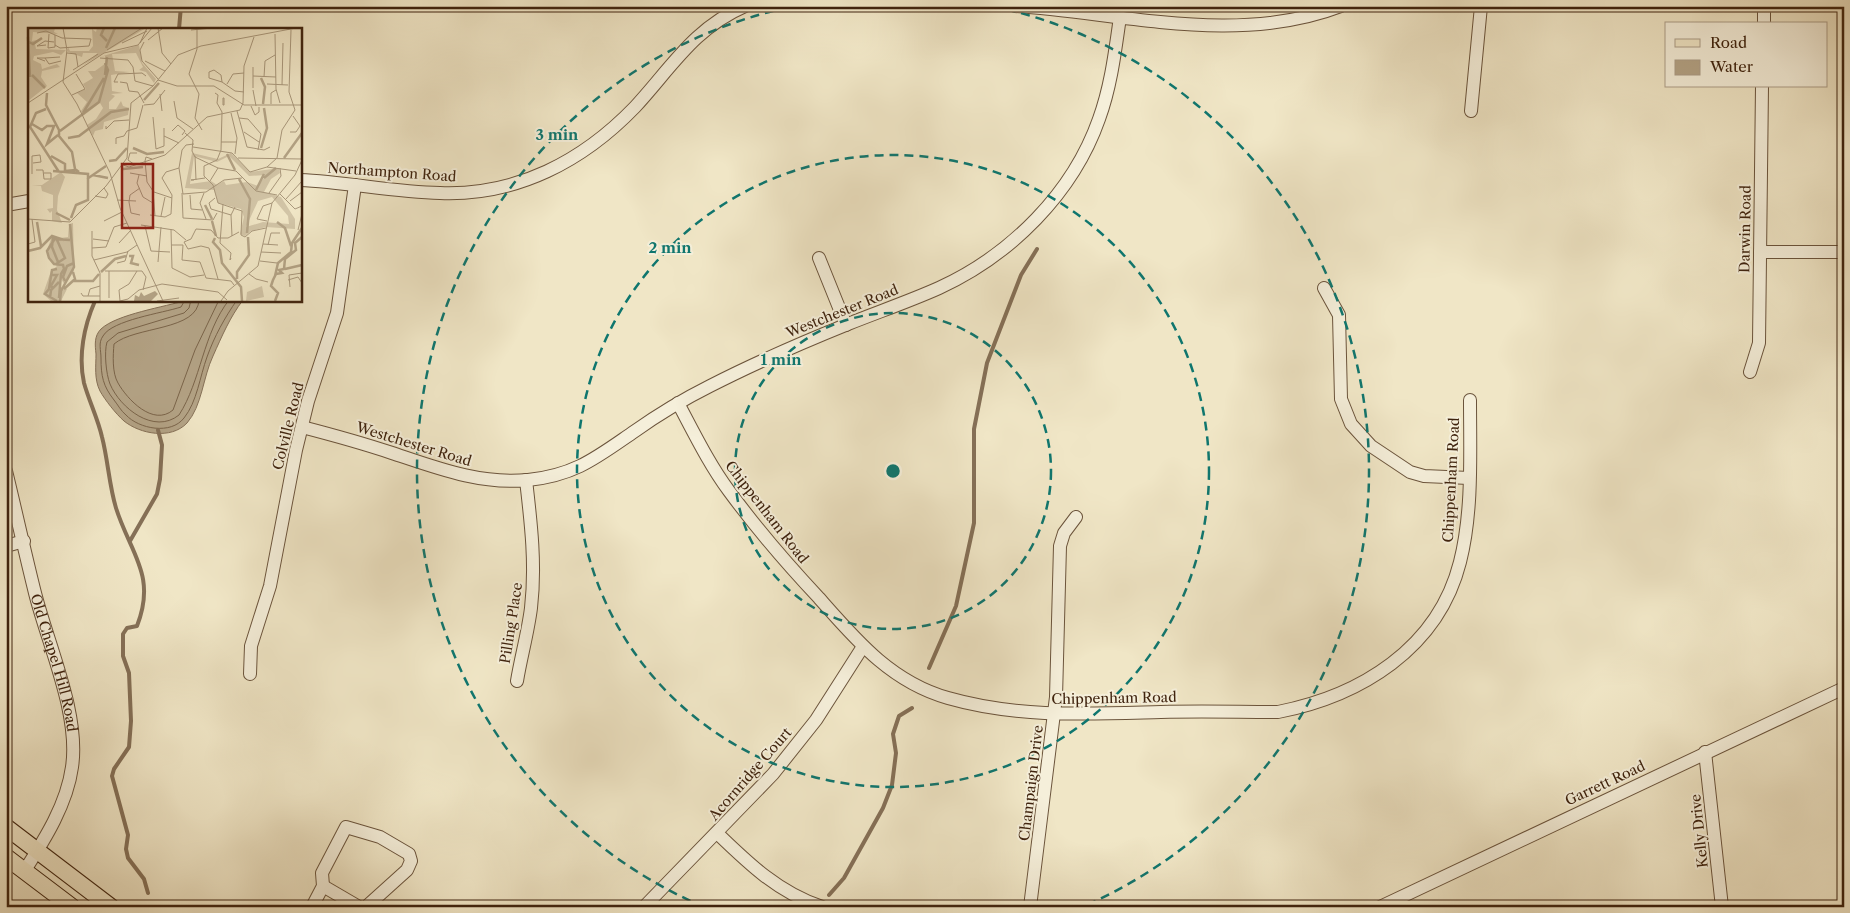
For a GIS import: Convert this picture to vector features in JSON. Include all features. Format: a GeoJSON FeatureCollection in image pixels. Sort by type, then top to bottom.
{"type":"FeatureCollection","features":[{"type":"Feature","properties":{"kind":"main road"},"geometry":{"type":"LineString","coordinates":[[6,827],[111,907]]}},
{"type":"Feature","properties":{"kind":"main road"},"geometry":{"type":"LineString","coordinates":[[6,857],[72,907]]}},
{"type":"Feature","properties":{"kind":"street","name":"Northampton Road"},"geometry":{"type":"LineString","coordinates":[[301,180],[437,193],[489,189],[518,182],[556,168],[579,156],[616,125],[700,33],[717,20],[746,6]]}},
{"type":"Feature","properties":{"kind":"street"},"geometry":{"type":"LineString","coordinates":[[1014,6],[1221,26],[1254,26],[1290,21],[1341,6]]}},
{"type":"Feature","properties":{"kind":"street"},"geometry":{"type":"LineString","coordinates":[[1472,111],[1481,6]]}},
{"type":"Feature","properties":{"kind":"street"},"geometry":{"type":"LineString","coordinates":[[1764,6],[1764,22]]}},
{"type":"Feature","properties":{"kind":"street","name":"Westchester Road"},"geometry":{"type":"LineString","coordinates":[[302,427],[357,442],[456,474],[481,479],[526,480],[552,476],[588,464],[678,404],[756,364],[939,288],[970,272],[998,253],[1045,210],[1069,177],[1089,143],[1099,120],[1109,87],[1120,17]]}},
{"type":"Feature","properties":{"kind":"street","name":"Darwin Road"},"geometry":{"type":"LineString","coordinates":[[1750,372],[1759,343],[1762,88]]}},
{"type":"Feature","properties":{"kind":"street","name":"Colville Road"},"geometry":{"type":"LineString","coordinates":[[250,674],[251,646],[270,586],[284,504],[302,427],[337,313],[355,186]]}},
{"type":"Feature","properties":{"kind":"street"},"geometry":{"type":"LineString","coordinates":[[6,205],[28,201]]}},
{"type":"Feature","properties":{"kind":"street"},"geometry":{"type":"LineString","coordinates":[[1760,252],[1844,252]]}},
{"type":"Feature","properties":{"kind":"street"},"geometry":{"type":"LineString","coordinates":[[819,258],[846,325]]}},
{"type":"Feature","properties":{"kind":"street"},"geometry":{"type":"LineString","coordinates":[[1324,288],[1339,315],[1341,399],[1351,424],[1370,446],[1410,472],[1424,476],[1469,478]]}},
{"type":"Feature","properties":{"kind":"street","name":"Chippenham Road"},"geometry":{"type":"LineString","coordinates":[[678,404],[711,464],[729,491],[788,567],[862,648],[897,674],[946,698],[998,709],[1054,715],[1278,712],[1323,702],[1381,673],[1408,650],[1432,621],[1449,593],[1460,563],[1465,535],[1469,478],[1470,400]]}},
{"type":"Feature","properties":{"kind":"street","name":"Old Chapel Hill Road"},"geometry":{"type":"LineString","coordinates":[[6,471],[35,593],[69,712],[73,742],[72,768],[68,786],[58,812],[25,870]]}},
{"type":"Feature","properties":{"kind":"street","name":"Pilling Place"},"geometry":{"type":"LineString","coordinates":[[517,681],[530,609],[533,576],[533,547],[526,480]]}},
{"type":"Feature","properties":{"kind":"street","name":"Champaign Drive"},"geometry":{"type":"LineString","coordinates":[[1030,907],[1054,715],[1060,546],[1064,533],[1076,517]]}},
{"type":"Feature","properties":{"kind":"street"},"geometry":{"type":"LineString","coordinates":[[6,546],[24,541]]}},
{"type":"Feature","properties":{"kind":"street","name":"Acornridge Court"},"geometry":{"type":"LineString","coordinates":[[644,907],[718,833],[773,774],[797,744],[862,648]]}},
{"type":"Feature","properties":{"kind":"street","name":"Garrett Road"},"geometry":{"type":"LineString","coordinates":[[1380,907],[1844,688]]}},
{"type":"Feature","properties":{"kind":"street","name":"Kelly Drive"},"geometry":{"type":"LineString","coordinates":[[1705,752],[1722,907]]}},
{"type":"Feature","properties":{"kind":"street"},"geometry":{"type":"LineString","coordinates":[[312,907],[323,886],[322,873],[346,827],[395,844],[409,854],[411,861],[407,870],[366,907]]}},
{"type":"Feature","properties":{"kind":"street"},"geometry":{"type":"LineString","coordinates":[[718,833],[754,869],[769,880],[799,897],[822,907]]}},
{"type":"Feature","properties":{"kind":"street"},"geometry":{"type":"LineString","coordinates":[[323,886],[359,907]]}},
{"type":"Feature","properties":{"kind":"water"},"geometry":{"type":"Polygon","coordinates":[[[183,301],[242,301],[220,341],[192,416],[187,423],[173,432],[147,432],[131,426],[111,407],[100,391],[97,382],[95,344],[97,335],[108,324],[142,312],[183,301]]]}},
{"type":"Feature","properties":{"kind":"waterway"},"geometry":{"type":"LineString","coordinates":[[179,28],[181,6]]}},
{"type":"Feature","properties":{"kind":"waterway"},"geometry":{"type":"LineString","coordinates":[[929,668],[956,606],[974,523],[974,429],[987,363],[1021,275],[1037,249]]}},
{"type":"Feature","properties":{"kind":"waterway"},"geometry":{"type":"LineString","coordinates":[[95,301],[83,341],[82,373],[100,430],[116,508],[139,565],[143,578],[144,592],[137,626],[127,628],[123,634],[123,656],[129,673],[131,721],[129,747],[114,769],[112,776],[128,835],[126,849],[128,858],[144,879],[148,893]]}},
{"type":"Feature","properties":{"kind":"waterway"},"geometry":{"type":"LineString","coordinates":[[130,541],[157,494],[162,445],[158,430]]}},
{"type":"Feature","properties":{"kind":"waterway"},"geometry":{"type":"LineString","coordinates":[[829,895],[844,878],[883,808],[892,785],[896,753],[893,734],[899,716],[912,708]]}}]}
